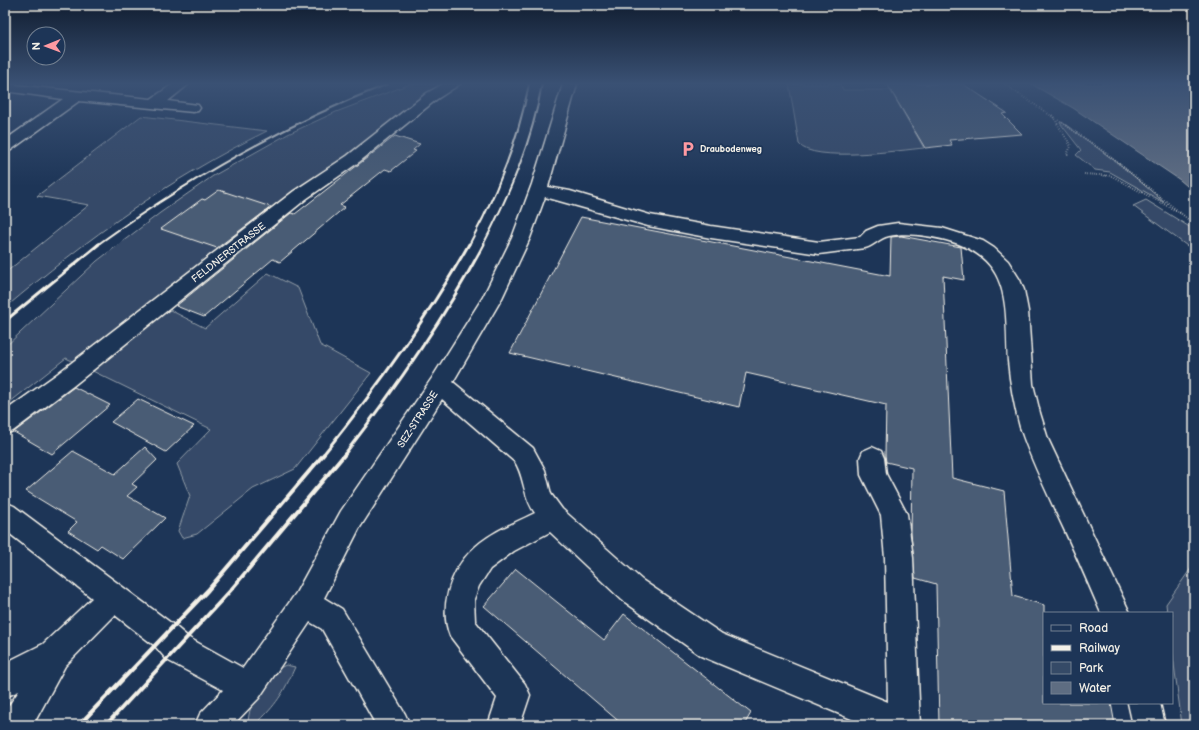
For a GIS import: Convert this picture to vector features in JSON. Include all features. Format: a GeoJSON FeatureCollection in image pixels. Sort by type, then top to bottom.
{"type":"FeatureCollection","features":[{"type":"Feature","properties":{"kind":"street"},"geometry":{"type":"LineString","coordinates":[[5,147],[45,118]]}},
{"type":"Feature","properties":{"kind":"street","name":"FELDNERSTRASSE"},"geometry":{"type":"LineString","coordinates":[[5,424],[71,376],[300,196],[353,158],[404,118]]}},
{"type":"Feature","properties":{"kind":"street","name":"SEZ-STRASSE"},"geometry":{"type":"LineString","coordinates":[[211,725],[248,687],[306,603],[350,520],[440,384],[492,298],[521,238],[538,190],[559,118]]}},
{"type":"Feature","properties":{"kind":"street"},"geometry":{"type":"LineString","coordinates":[[538,190],[564,195],[648,220],[819,248],[865,242],[868,237],[874,233],[895,228],[946,235],[966,240],[985,250],[1005,271],[1016,296],[1021,385],[1028,414],[1039,446],[1116,612]]}},
{"type":"Feature","properties":{"kind":"street"},"geometry":{"type":"LineString","coordinates":[[440,384],[524,455],[533,470],[536,489],[541,501],[553,517],[632,590],[712,645],[904,724],[897,536],[894,514],[874,475],[872,458]]}},
{"type":"Feature","properties":{"kind":"street"},"geometry":{"type":"LineString","coordinates":[[5,514],[165,636],[178,649],[248,687]]}},
{"type":"Feature","properties":{"kind":"street"},"geometry":{"type":"LineString","coordinates":[[504,725],[514,695],[460,626],[460,600],[467,579],[480,560],[504,542],[553,517]]}},
{"type":"Feature","properties":{"kind":"street"},"geometry":{"type":"LineString","coordinates":[[14,725],[28,707],[54,655],[113,597]]}},
{"type":"Feature","properties":{"kind":"street"},"geometry":{"type":"LineString","coordinates":[[306,603],[332,619],[394,725]]}},
{"type":"Feature","properties":{"kind":"street"},"geometry":{"type":"LineString","coordinates":[[5,682],[23,669],[54,655]]}},
{"type":"Feature","properties":{"kind":"street"},"geometry":{"type":"LineString","coordinates":[[1144,704],[1149,725]]}},
{"type":"Feature","properties":{"kind":"path"},"geometry":{"type":"LineString","coordinates":[[1054,118],[1072,146],[1067,155]]}},
{"type":"Feature","properties":{"kind":"path"},"geometry":{"type":"LineString","coordinates":[[1058,118],[1130,170],[1194,224]]}},
{"type":"Feature","properties":{"kind":"path"},"geometry":{"type":"LineString","coordinates":[[1084,174],[1112,176],[1185,216]]}},
{"type":"Feature","properties":{"kind":"green space"},"geometry":{"type":"Polygon","coordinates":[[[138,118],[158,118],[267,131],[196,169],[130,211],[36,282],[5,308],[5,273],[89,205],[37,196],[138,118]]]}},
{"type":"Feature","properties":{"kind":"green space"},"geometry":{"type":"Polygon","coordinates":[[[323,118],[395,118],[177,285],[181,296],[170,310],[205,328],[268,273],[298,288],[320,345],[371,373],[295,469],[253,489],[197,534],[182,538],[178,531],[190,496],[177,464],[211,429],[66,358],[5,406],[5,347],[97,261],[160,213],[213,176],[288,134],[323,118]]]}},
{"type":"Feature","properties":{"kind":"green space"},"geometry":{"type":"Polygon","coordinates":[[[795,118],[906,118],[924,148],[878,153],[838,154],[807,150],[799,144],[795,118]]]}},
{"type":"Feature","properties":{"kind":"green space"},"geometry":{"type":"Polygon","coordinates":[[[1062,122],[1122,166],[1165,203],[1110,172],[1095,170],[1076,155],[1081,150],[1060,123],[1062,122]]]}},
{"type":"Feature","properties":{"kind":"green space"},"geometry":{"type":"Polygon","coordinates":[[[1146,200],[1188,226],[1194,232],[1194,251],[1133,206],[1146,200]]]}},
{"type":"Feature","properties":{"kind":"green space"},"geometry":{"type":"Polygon","coordinates":[[[1194,564],[1194,725],[1182,725],[1173,657],[1173,612],[1167,612],[1166,604],[1194,564]]]}},
{"type":"Feature","properties":{"kind":"green space"},"geometry":{"type":"Polygon","coordinates":[[[286,665],[295,667],[279,698],[255,725],[248,725],[254,698],[264,682],[278,669],[286,665]]]}},
{"type":"Feature","properties":{"kind":"water"},"geometry":{"type":"Polygon","coordinates":[[[1088,118],[1194,118],[1194,192],[1180,180],[1088,118]]]}},
{"type":"Feature","properties":{"kind":"building"},"geometry":{"type":"Polygon","coordinates":[[[907,118],[1006,118],[1022,134],[949,140],[952,145],[925,148],[907,118]]]}},
{"type":"Feature","properties":{"kind":"building"},"geometry":{"type":"Polygon","coordinates":[[[395,136],[420,144],[413,150],[416,151],[391,171],[385,169],[340,205],[345,207],[280,262],[273,259],[204,317],[176,306],[291,213],[295,214],[395,136]]]}},
{"type":"Feature","properties":{"kind":"building"},"geometry":{"type":"Polygon","coordinates":[[[219,190],[271,207],[217,248],[161,229],[202,199],[205,200],[219,190]]]}},
{"type":"Feature","properties":{"kind":"building"},"geometry":{"type":"Polygon","coordinates":[[[581,217],[890,276],[891,237],[901,236],[961,247],[964,280],[943,276],[952,478],[1004,491],[1013,596],[1044,605],[1043,704],[1111,704],[1115,725],[939,725],[936,584],[915,578],[911,534],[912,468],[886,462],[886,405],[746,373],[739,407],[510,353],[581,217]]]}},
{"type":"Feature","properties":{"kind":"building"},"geometry":{"type":"Polygon","coordinates":[[[74,387],[110,405],[52,454],[14,432],[74,387]]]}},
{"type":"Feature","properties":{"kind":"building"},"geometry":{"type":"Polygon","coordinates":[[[138,399],[194,426],[166,452],[111,422],[138,399]]]}},
{"type":"Feature","properties":{"kind":"building"},"geometry":{"type":"Polygon","coordinates":[[[145,447],[157,460],[132,484],[137,487],[127,496],[165,518],[123,559],[101,545],[97,549],[68,531],[77,522],[26,491],[73,451],[115,474],[145,447]]]}},
{"type":"Feature","properties":{"kind":"building"},"geometry":{"type":"Polygon","coordinates":[[[516,569],[604,640],[624,614],[751,713],[744,725],[623,725],[484,606],[516,569]]]}},
{"type":"Feature","properties":{"kind":"railway"},"geometry":{"type":"LineString","coordinates":[[97,245],[166,198],[237,155],[309,118]]}},
{"type":"Feature","properties":{"kind":"railway"},"geometry":{"type":"LineString","coordinates":[[469,245],[497,187],[513,147],[521,118]]}},
{"type":"Feature","properties":{"kind":"railway"},"geometry":{"type":"LineString","coordinates":[[483,245],[519,167],[534,118]]}},
{"type":"Feature","properties":{"kind":"railway"},"geometry":{"type":"LineString","coordinates":[[5,321],[99,244]]}},
{"type":"Feature","properties":{"kind":"railway"},"geometry":{"type":"LineString","coordinates":[[323,455],[363,404],[419,326],[469,244]]}},
{"type":"Feature","properties":{"kind":"railway"},"geometry":{"type":"LineString","coordinates":[[344,455],[401,379],[453,299],[484,244]]}},
{"type":"Feature","properties":{"kind":"railway"},"geometry":{"type":"LineString","coordinates":[[79,725],[208,590],[324,454]]}},
{"type":"Feature","properties":{"kind":"railway"},"geometry":{"type":"LineString","coordinates":[[106,725],[230,591],[345,454]]}},
{"type":"Feature","properties":{"kind":"place","name":"Draubodenweg"},"geometry":{"type":"Point","coordinates":[688,149]}}]}
